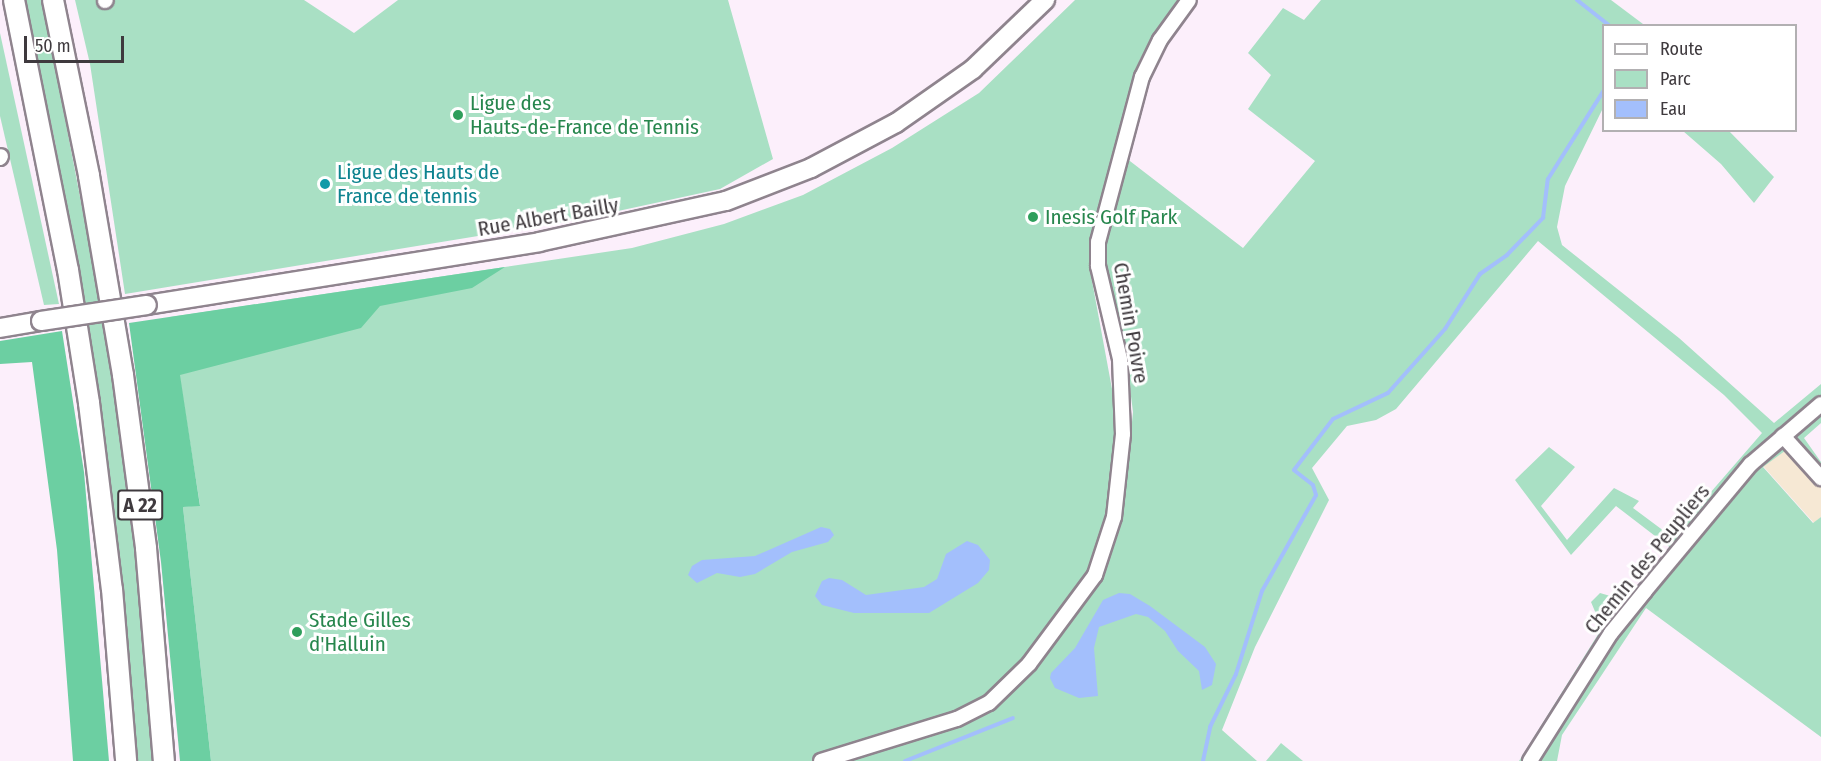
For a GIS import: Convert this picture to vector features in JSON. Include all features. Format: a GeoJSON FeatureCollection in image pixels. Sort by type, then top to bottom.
{"type":"FeatureCollection","features":[{"type":"Feature","properties":{"kind":"highway","name":"A 22"},"geometry":{"type":"LineString","coordinates":[[53,0],[103,251],[146,548],[164,761]]}},
{"type":"Feature","properties":{"kind":"highway"},"geometry":{"type":"LineString","coordinates":[[64,0],[84,106],[103,251]]}},
{"type":"Feature","properties":{"kind":"highway","name":"A 22"},"geometry":{"type":"LineString","coordinates":[[14,2],[63,248],[89,403],[112,589],[126,761]]}},
{"type":"Feature","properties":{"kind":"main road","name":"Rue Albert Bailly"},"geometry":{"type":"LineString","coordinates":[[0,328],[561,238],[735,198],[842,154],[922,106],[995,51],[1045,0]]}},
{"type":"Feature","properties":{"kind":"street","name":"Chemin Poivre"},"geometry":{"type":"LineString","coordinates":[[822,761],[957,719],[989,703],[1025,669],[1095,575],[1114,517],[1123,434],[1120,359],[1098,266],[1098,242],[1142,77],[1160,40],[1189,0]]}},
{"type":"Feature","properties":{"kind":"street","name":"Chemin des Peupliers"},"geometry":{"type":"LineString","coordinates":[[1530,761],[1611,633],[1751,464],[1821,404]]}},
{"type":"Feature","properties":{"kind":"street"},"geometry":{"type":"LineString","coordinates":[[1783,436],[1821,478]]}},
{"type":"Feature","properties":{"kind":"shaded area"},"geometry":{"type":"Polygon","coordinates":[[[1789,448],[1821,487],[1821,517],[1814,523],[1763,466],[1789,448]]]}},
{"type":"Feature","properties":{"kind":"green space"},"geometry":{"type":"Polygon","coordinates":[[[24,0],[42,0],[119,401],[136,546],[154,761],[136,761],[118,566],[88,340],[55,142],[24,0]]]}},
{"type":"Feature","properties":{"kind":"green space","name":"Ligue des Hauts-de-France de Tennis"},"geometry":{"type":"Polygon","coordinates":[[[75,0],[304,0],[354,33],[398,0],[728,0],[773,159],[720,189],[581,219],[125,294],[90,64],[75,0]]]}},
{"type":"Feature","properties":{"kind":"green space"},"geometry":{"type":"Polygon","coordinates":[[[1075,0],[1181,0],[1140,59],[1091,241],[1090,270],[1117,416],[1102,559],[1108,564],[1125,492],[1133,412],[1125,350],[1103,257],[1104,238],[1126,158],[1243,248],[1315,161],[1248,109],[1271,75],[1248,53],[1283,8],[1304,20],[1321,0],[1611,0],[1643,24],[1602,24],[1602,110],[1565,186],[1557,227],[1562,245],[1679,338],[1774,423],[1821,384],[1821,423],[1804,438],[1821,462],[1821,487],[1789,448],[1763,467],[1813,523],[1821,517],[1821,737],[1646,608],[1562,735],[1557,761],[1519,761],[1602,628],[1591,602],[1600,593],[1624,600],[1672,549],[1616,506],[1571,555],[1515,480],[1549,447],[1575,467],[1541,506],[1567,540],[1614,488],[1639,501],[1633,508],[1672,537],[1762,433],[1724,395],[1538,241],[1396,409],[1376,420],[1347,426],[1312,468],[1329,500],[1255,647],[1222,730],[1257,761],[211,761],[183,507],[200,505],[170,317],[632,248],[724,224],[803,195],[892,148],[979,93],[1075,0]]]}},
{"type":"Feature","properties":{"kind":"green space"},"geometry":{"type":"Polygon","coordinates":[[[0,33],[59,304],[44,305],[0,116],[0,33]]]}},
{"type":"Feature","properties":{"kind":"green space"},"geometry":{"type":"Polygon","coordinates":[[[1684,132],[1730,132],[1774,177],[1754,203],[1721,164],[1684,132]]]}},
{"type":"Feature","properties":{"kind":"green space"},"geometry":{"type":"Polygon","coordinates":[[[505,267],[472,288],[380,306],[361,328],[180,375],[200,506],[183,507],[211,761],[180,761],[161,562],[129,323],[505,267]]]}},
{"type":"Feature","properties":{"kind":"green space"},"geometry":{"type":"Polygon","coordinates":[[[62,331],[84,472],[109,761],[73,761],[57,550],[32,362],[0,364],[0,341],[62,331]]]}},
{"type":"Feature","properties":{"kind":"green space"},"geometry":{"type":"Polygon","coordinates":[[[1281,743],[1303,761],[1266,761],[1281,743]]]}},
{"type":"Feature","properties":{"kind":"water"},"geometry":{"type":"Polygon","coordinates":[[[821,527],[830,529],[834,535],[828,542],[792,552],[755,574],[740,577],[717,573],[697,583],[688,575],[692,566],[702,560],[755,556],[821,527]]]}},
{"type":"Feature","properties":{"kind":"water"},"geometry":{"type":"Polygon","coordinates":[[[967,541],[978,545],[990,560],[989,570],[978,583],[929,613],[854,613],[822,605],[815,596],[822,581],[829,578],[842,580],[866,595],[924,587],[937,579],[946,554],[967,541]]]}},
{"type":"Feature","properties":{"kind":"water"},"geometry":{"type":"Polygon","coordinates":[[[1119,593],[1130,594],[1150,606],[1205,647],[1216,664],[1212,685],[1202,690],[1199,671],[1178,651],[1165,631],[1148,617],[1136,614],[1099,627],[1094,648],[1098,696],[1079,698],[1055,688],[1050,678],[1051,673],[1075,648],[1103,600],[1119,593]]]}},
{"type":"Feature","properties":{"kind":"waterway"},"geometry":{"type":"LineString","coordinates":[[1577,0],[1607,24]]}},
{"type":"Feature","properties":{"kind":"waterway"},"geometry":{"type":"LineString","coordinates":[[1203,761],[1210,727],[1236,674],[1262,591],[1316,495],[1313,485],[1294,470],[1333,419],[1388,393],[1445,329],[1480,274],[1507,255],[1543,218],[1548,179],[1602,93]]}},
{"type":"Feature","properties":{"kind":"waterway"},"geometry":{"type":"LineString","coordinates":[[905,761],[1013,718]]}},
{"type":"Feature","properties":{"kind":"place","name":"Ligue des Hauts-de-France de Tennis"},"geometry":{"type":"Point","coordinates":[458,115]}},
{"type":"Feature","properties":{"kind":"place","name":"Ligue des Hauts de France de tennis"},"geometry":{"type":"Point","coordinates":[325,184]}},
{"type":"Feature","properties":{"kind":"place","name":"Inesis Golf Park"},"geometry":{"type":"Point","coordinates":[1033,217]}},
{"type":"Feature","properties":{"kind":"place","name":"Stade Gilles d'Halluin"},"geometry":{"type":"Point","coordinates":[297,632]}}]}
